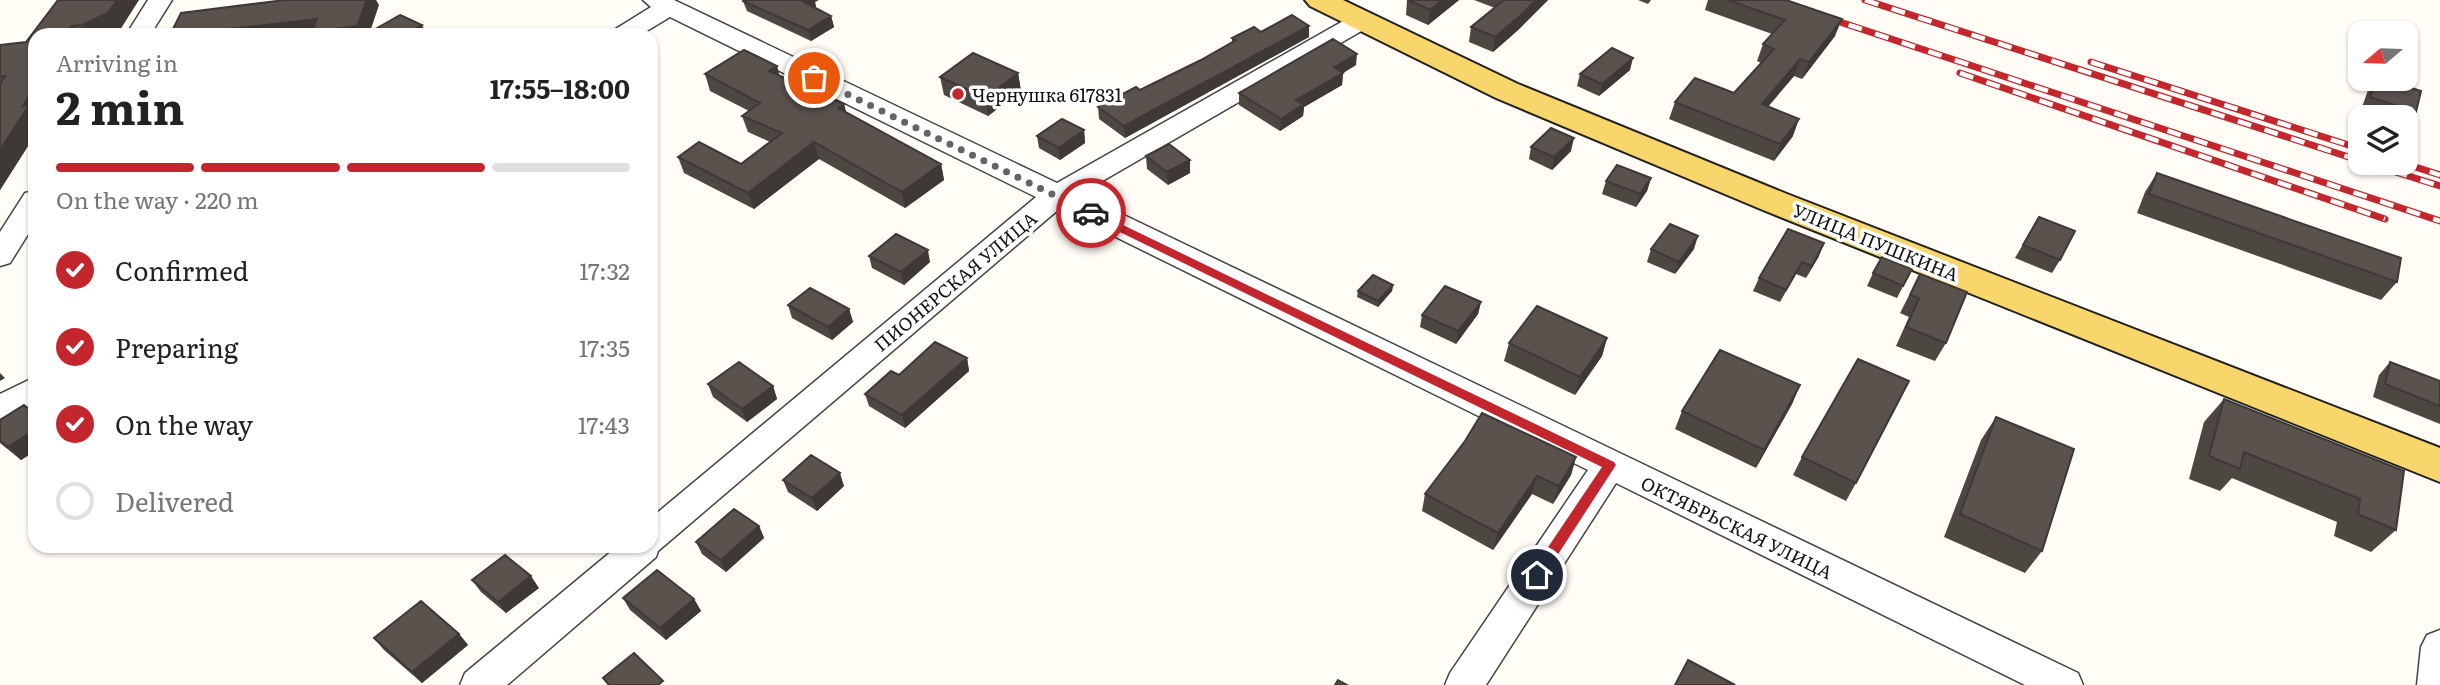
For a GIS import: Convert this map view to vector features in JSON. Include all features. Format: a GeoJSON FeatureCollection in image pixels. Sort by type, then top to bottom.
{"type":"FeatureCollection","features":[{"type":"Feature","properties":{"kind":"main road","name":"УЛИЦА ПУШКИНА"},"geometry":{"type":"LineString","coordinates":[[1320,0],[1507,91],[1765,198],[2440,465]]}},
{"type":"Feature","properties":{"kind":"street"},"geometry":{"type":"LineString","coordinates":[[142,28],[160,0]]}},
{"type":"Feature","properties":{"kind":"street"},"geometry":{"type":"LineString","coordinates":[[632,28],[662,4]]}},
{"type":"Feature","properties":{"kind":"street","name":"ОКТЯБРЬСКАЯ УЛИЦА"},"geometry":{"type":"LineString","coordinates":[[662,4],[2064,685]]}},
{"type":"Feature","properties":{"kind":"street","name":"ПИОНЕРСКАЯ УЛИЦА"},"geometry":{"type":"LineString","coordinates":[[658,533],[1056,196],[1360,21]]}},
{"type":"Feature","properties":{"kind":"street"},"geometry":{"type":"LineString","coordinates":[[0,256],[28,211]]}},
{"type":"Feature","properties":{"kind":"street"},"geometry":{"type":"LineString","coordinates":[[0,410],[28,393]]}},
{"type":"Feature","properties":{"kind":"street"},"geometry":{"type":"LineString","coordinates":[[1464,685],[1610,465]]}},
{"type":"Feature","properties":{"kind":"street"},"geometry":{"type":"LineString","coordinates":[[479,685],[635,553]]}},
{"type":"Feature","properties":{"kind":"street"},"geometry":{"type":"LineString","coordinates":[[2436,685],[2440,647]]}},
{"type":"Feature","properties":{"kind":"building"},"geometry":{"type":"Polygon","coordinates":[[[58,0],[117,0],[108,13],[82,25],[71,28],[37,28],[58,0]]]}},
{"type":"Feature","properties":{"kind":"building"},"geometry":{"type":"Polygon","coordinates":[[[285,0],[367,0],[357,26],[342,28],[314,28],[317,19],[238,28],[174,28],[181,13],[285,0]]]}},
{"type":"Feature","properties":{"kind":"building"},"geometry":{"type":"Polygon","coordinates":[[[744,0],[808,0],[804,2],[831,16],[808,30],[744,0]]]}},
{"type":"Feature","properties":{"kind":"building"},"geometry":{"type":"Polygon","coordinates":[[[1408,0],[1442,0],[1430,10],[1408,0]]]}},
{"type":"Feature","properties":{"kind":"building"},"geometry":{"type":"Polygon","coordinates":[[[1504,0],[1536,0],[1495,37],[1471,27],[1504,0]]]}},
{"type":"Feature","properties":{"kind":"building"},"geometry":{"type":"Polygon","coordinates":[[[1728,0],[1786,0],[1842,19],[1809,62],[1800,59],[1762,104],[1799,119],[1780,144],[1675,102],[1695,78],[1734,93],[1774,49],[1763,44],[1785,20],[1728,0]]]}},
{"type":"Feature","properties":{"kind":"building"},"geometry":{"type":"Polygon","coordinates":[[[400,15],[422,25],[417,28],[377,28],[400,15]]]}},
{"type":"Feature","properties":{"kind":"building"},"geometry":{"type":"Polygon","coordinates":[[[1292,15],[1309,26],[1124,126],[1098,107],[1136,87],[1140,90],[1201,60],[1236,40],[1232,38],[1254,27],[1261,32],[1292,15]]]}},
{"type":"Feature","properties":{"kind":"building"},"geometry":{"type":"Polygon","coordinates":[[[28,39],[28,98],[23,106],[28,107],[0,150],[0,84],[5,76],[0,77],[0,45],[26,42],[28,39]]]}},
{"type":"Feature","properties":{"kind":"building"},"geometry":{"type":"Polygon","coordinates":[[[1333,39],[1357,54],[1334,67],[1343,73],[1296,100],[1304,104],[1281,119],[1239,93],[1333,39]]]}},
{"type":"Feature","properties":{"kind":"building"},"geometry":{"type":"Polygon","coordinates":[[[1612,48],[1633,58],[1602,84],[1580,74],[1612,48]]]}},
{"type":"Feature","properties":{"kind":"building"},"geometry":{"type":"Polygon","coordinates":[[[744,50],[777,66],[769,71],[844,104],[838,108],[941,164],[902,192],[814,142],[748,193],[678,157],[699,142],[741,164],[782,133],[742,116],[760,103],[705,74],[744,50]]]}},
{"type":"Feature","properties":{"kind":"building"},"geometry":{"type":"Polygon","coordinates":[[[973,53],[1018,73],[986,98],[940,77],[973,53]]]}},
{"type":"Feature","properties":{"kind":"building"},"geometry":{"type":"Polygon","coordinates":[[[2372,91],[2421,91],[2418,105],[2395,105],[2370,97],[2372,91]]]}},
{"type":"Feature","properties":{"kind":"building"},"geometry":{"type":"Polygon","coordinates":[[[1062,119],[1084,130],[1059,148],[1037,136],[1062,119]]]}},
{"type":"Feature","properties":{"kind":"building"},"geometry":{"type":"Polygon","coordinates":[[[1551,128],[1574,138],[1554,157],[1531,147],[1551,128]]]}},
{"type":"Feature","properties":{"kind":"building"},"geometry":{"type":"Polygon","coordinates":[[[1169,144],[1190,160],[1167,172],[1146,156],[1169,144]]]}},
{"type":"Feature","properties":{"kind":"building"},"geometry":{"type":"Polygon","coordinates":[[[1617,165],[1651,178],[1640,194],[1606,181],[1617,165]]]}},
{"type":"Feature","properties":{"kind":"building"},"geometry":{"type":"Polygon","coordinates":[[[2157,173],[2401,258],[2397,282],[2149,194],[2157,173]]]}},
{"type":"Feature","properties":{"kind":"building"},"geometry":{"type":"Polygon","coordinates":[[[2039,217],[2075,231],[2060,260],[2023,245],[2039,217]]]}},
{"type":"Feature","properties":{"kind":"building"},"geometry":{"type":"Polygon","coordinates":[[[1670,224],[1698,236],[1679,262],[1651,249],[1670,224]]]}},
{"type":"Feature","properties":{"kind":"building"},"geometry":{"type":"Polygon","coordinates":[[[1788,229],[1824,243],[1812,266],[1802,262],[1786,290],[1759,278],[1788,229]]]}},
{"type":"Feature","properties":{"kind":"building"},"geometry":{"type":"Polygon","coordinates":[[[896,234],[928,250],[901,272],[869,256],[896,234]]]}},
{"type":"Feature","properties":{"kind":"building"},"geometry":{"type":"Polygon","coordinates":[[[1882,257],[1912,269],[1903,286],[1873,273],[1882,257]]]}},
{"type":"Feature","properties":{"kind":"building"},"geometry":{"type":"Polygon","coordinates":[[[1920,274],[1967,292],[1946,343],[1906,327],[1919,298],[1910,295],[1920,274]]]}},
{"type":"Feature","properties":{"kind":"building"},"geometry":{"type":"Polygon","coordinates":[[[1373,275],[1393,285],[1378,301],[1358,291],[1373,275]]]}},
{"type":"Feature","properties":{"kind":"building"},"geometry":{"type":"Polygon","coordinates":[[[1445,286],[1481,302],[1458,331],[1422,315],[1445,286]]]}},
{"type":"Feature","properties":{"kind":"building"},"geometry":{"type":"Polygon","coordinates":[[[810,288],[849,309],[828,327],[788,305],[810,288]]]}},
{"type":"Feature","properties":{"kind":"building"},"geometry":{"type":"Polygon","coordinates":[[[1537,306],[1607,338],[1580,377],[1509,343],[1537,306]]]}},
{"type":"Feature","properties":{"kind":"building"},"geometry":{"type":"Polygon","coordinates":[[[935,342],[967,358],[902,415],[865,394],[891,371],[899,375],[935,342]]]}},
{"type":"Feature","properties":{"kind":"building"},"geometry":{"type":"Polygon","coordinates":[[[1720,350],[1800,385],[1764,450],[1682,411],[1720,350]]]}},
{"type":"Feature","properties":{"kind":"building"},"geometry":{"type":"Polygon","coordinates":[[[1858,359],[1909,381],[1856,483],[1802,457],[1858,359]]]}},
{"type":"Feature","properties":{"kind":"building"},"geometry":{"type":"Polygon","coordinates":[[[739,362],[773,386],[742,409],[708,384],[739,362]]]}},
{"type":"Feature","properties":{"kind":"building"},"geometry":{"type":"Polygon","coordinates":[[[2390,362],[2440,381],[2440,406],[2385,384],[2390,362]]]}},
{"type":"Feature","properties":{"kind":"building"},"geometry":{"type":"Polygon","coordinates":[[[2224,399],[2404,471],[2396,530],[2358,514],[2360,499],[2244,452],[2240,469],[2209,456],[2224,399]]]}},
{"type":"Feature","properties":{"kind":"building"},"geometry":{"type":"Polygon","coordinates":[[[24,405],[28,408],[28,434],[8,447],[0,441],[0,420],[24,405]]]}},
{"type":"Feature","properties":{"kind":"building"},"geometry":{"type":"Polygon","coordinates":[[[1482,413],[1576,457],[1559,486],[1537,476],[1498,533],[1425,494],[1465,441],[1482,413]]]}},
{"type":"Feature","properties":{"kind":"building"},"geometry":{"type":"Polygon","coordinates":[[[1996,417],[2074,449],[2042,551],[1960,514],[1996,417]]]}},
{"type":"Feature","properties":{"kind":"building"},"geometry":{"type":"Polygon","coordinates":[[[811,455],[840,473],[812,498],[783,480],[811,455]]]}},
{"type":"Feature","properties":{"kind":"building"},"geometry":{"type":"Polygon","coordinates":[[[734,509],[759,526],[721,560],[696,542],[734,509]]]}},
{"type":"Feature","properties":{"kind":"building"},"geometry":{"type":"Polygon","coordinates":[[[505,555],[531,576],[498,602],[472,580],[505,555]]]}},
{"type":"Feature","properties":{"kind":"building"},"geometry":{"type":"Polygon","coordinates":[[[657,570],[694,599],[660,628],[623,598],[657,570]]]}},
{"type":"Feature","properties":{"kind":"building"},"geometry":{"type":"Polygon","coordinates":[[[421,601],[459,634],[412,672],[374,638],[421,601]]]}},
{"type":"Feature","properties":{"kind":"building"},"geometry":{"type":"Polygon","coordinates":[[[634,653],[663,681],[658,685],[609,685],[603,678],[634,653]]]}},
{"type":"Feature","properties":{"kind":"building"},"geometry":{"type":"Polygon","coordinates":[[[1688,660],[1735,685],[1675,685],[1688,660]]]}},
{"type":"Feature","properties":{"kind":"railway"},"geometry":{"type":"LineString","coordinates":[[1865,0],[2348,157]]}},
{"type":"Feature","properties":{"kind":"railway"},"geometry":{"type":"LineString","coordinates":[[1822,16],[2440,221]]}},
{"type":"Feature","properties":{"kind":"railway"},"geometry":{"type":"LineString","coordinates":[[2091,62],[2348,145]]}},
{"type":"Feature","properties":{"kind":"railway"},"geometry":{"type":"LineString","coordinates":[[1960,73],[2385,219]]}},
{"type":"Feature","properties":{"kind":"railway"},"geometry":{"type":"LineString","coordinates":[[2418,168],[2440,175]]}},
{"type":"Feature","properties":{"kind":"railway"},"geometry":{"type":"LineString","coordinates":[[2405,175],[2440,186]]}},
{"type":"Feature","properties":{"kind":"way so far"},"geometry":{"type":"LineString","coordinates":[[814,78],[1091,213]]}},
{"type":"Feature","properties":{"kind":"place","name":"Чернушка 617831"},"geometry":{"type":"Point","coordinates":[958,94]}},
{"type":"Feature","properties":{"kind":"route"},"geometry":{"type":"LineString","coordinates":[[1091,213],[1610,465],[1537,575]]}}]}
